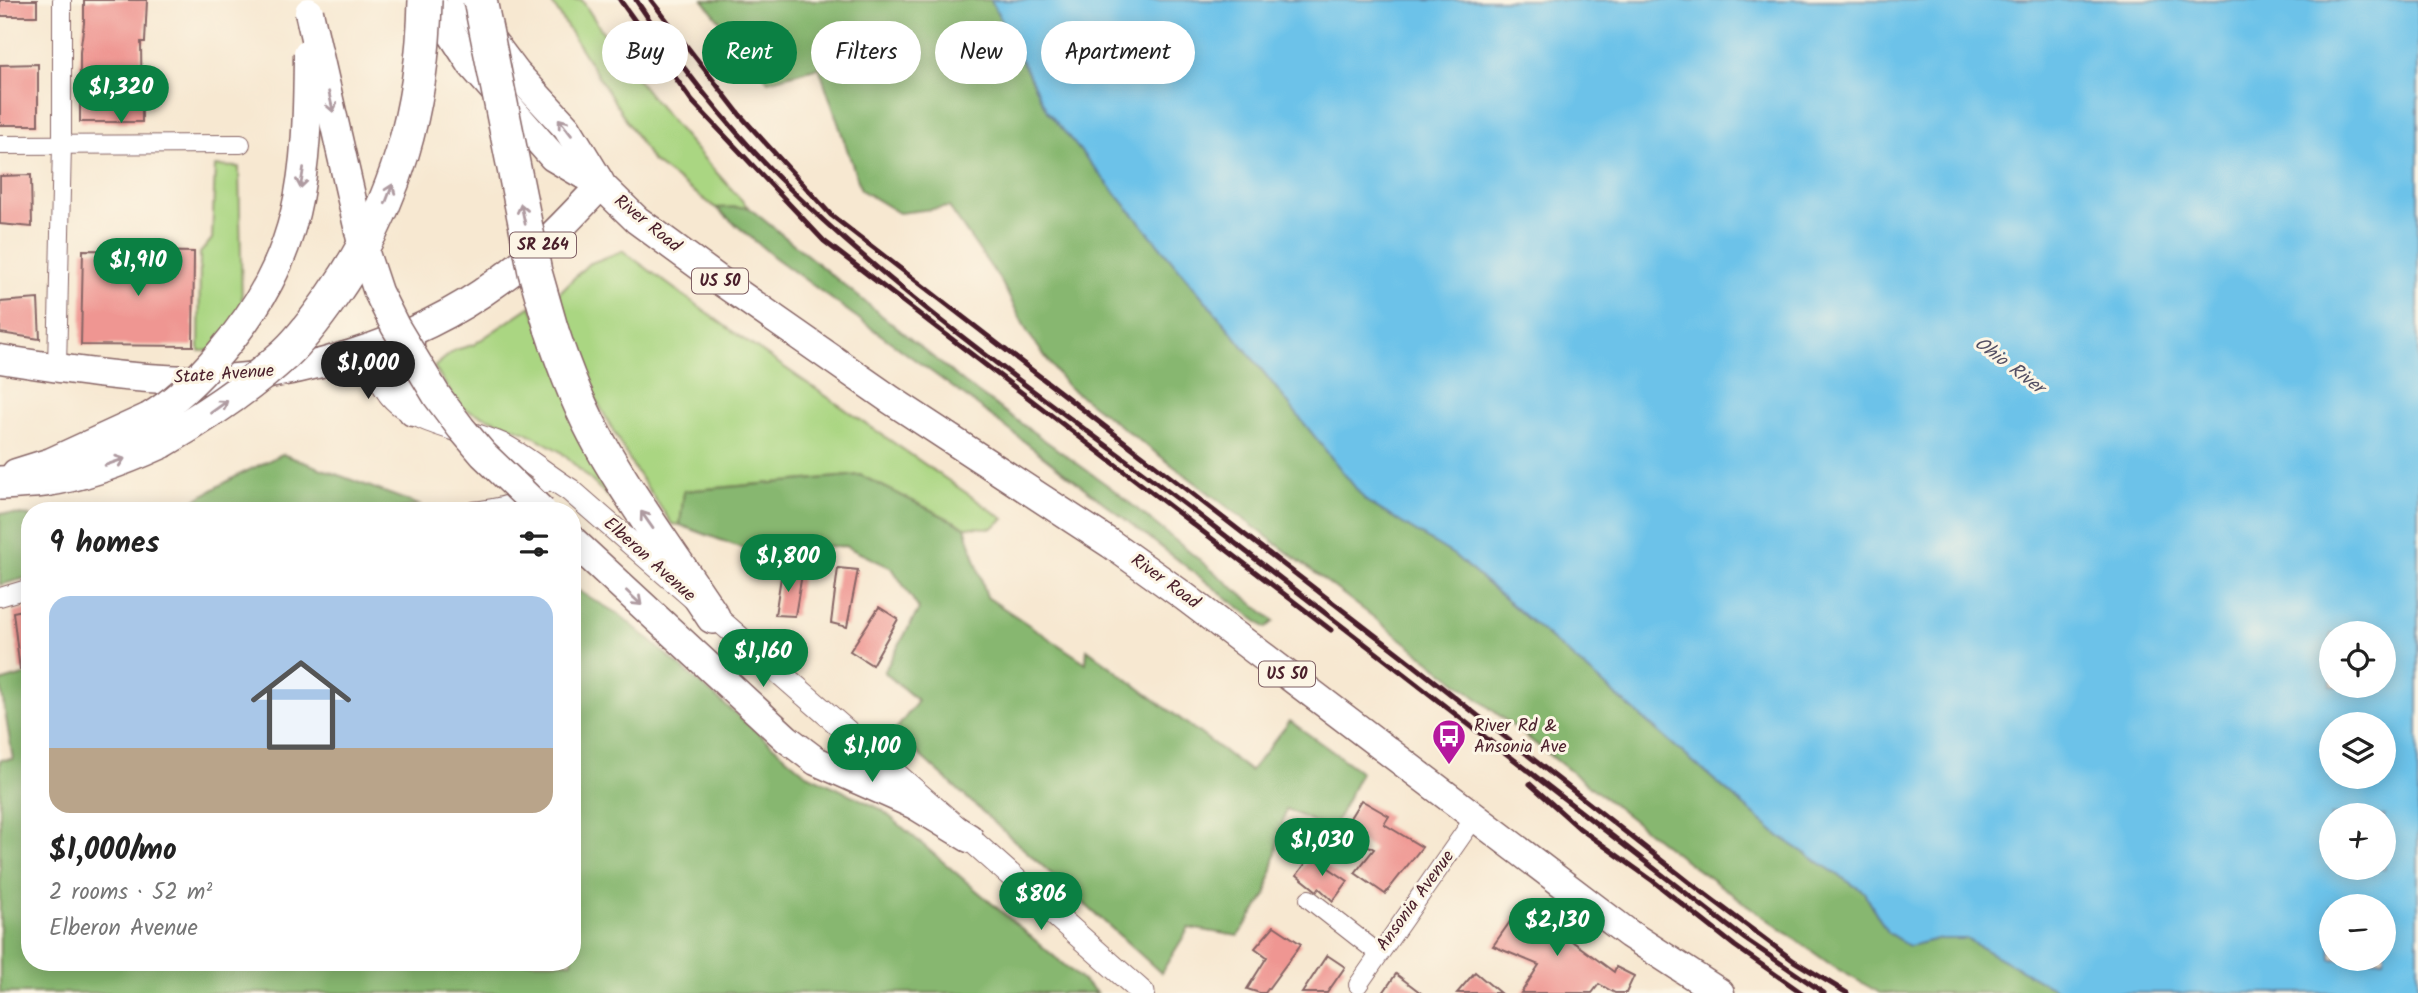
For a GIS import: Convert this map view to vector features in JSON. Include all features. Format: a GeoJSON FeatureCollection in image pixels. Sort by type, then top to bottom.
{"type":"FeatureCollection","features":[{"type":"Feature","properties":{"kind":"highway"},"geometry":{"type":"LineString","coordinates":[[0,480],[44,480],[128,457],[155,430],[211,413],[288,351],[318,317],[369,238],[399,167],[420,82],[428,0]]}},
{"type":"Feature","properties":{"kind":"highway"},"geometry":{"type":"LineString","coordinates":[[480,0],[535,272],[563,365],[599,443],[625,487],[713,617]]}},
{"type":"Feature","properties":{"kind":"main road","name":"River Road"},"geometry":{"type":"LineString","coordinates":[[428,0],[472,65],[553,157],[601,185],[637,220],[891,400],[1111,544],[1185,597],[1629,934],[1720,993]]}},
{"type":"Feature","properties":{"kind":"main road","name":"River Road"},"geometry":{"type":"LineString","coordinates":[[461,0],[516,73],[567,128],[601,185]]}},
{"type":"Feature","properties":{"kind":"main road"},"geometry":{"type":"LineString","coordinates":[[155,430],[167,406],[186,391],[240,330],[276,271],[289,238],[304,172],[308,127],[308,6]]}},
{"type":"Feature","properties":{"kind":"main road"},"geometry":{"type":"LineString","coordinates":[[308,6],[362,244],[378,292],[437,396],[483,454],[533,502]]}},
{"type":"Feature","properties":{"kind":"main road","name":"State Avenue"},"geometry":{"type":"LineString","coordinates":[[0,359],[57,368],[194,380],[259,375],[307,366],[366,349],[464,304],[499,282],[542,247],[601,185]]}},
{"type":"Feature","properties":{"kind":"main road"},"geometry":{"type":"LineString","coordinates":[[410,331],[409,393],[413,412]]}},
{"type":"Feature","properties":{"kind":"main road"},"geometry":{"type":"LineString","coordinates":[[581,549],[787,739],[816,761],[915,805],[970,838]]}},
{"type":"Feature","properties":{"kind":"street"},"geometry":{"type":"LineString","coordinates":[[57,368],[62,0]]}},
{"type":"Feature","properties":{"kind":"street"},"geometry":{"type":"LineString","coordinates":[[0,145],[241,144]]}},
{"type":"Feature","properties":{"kind":"street","name":"Elberon Avenue"},"geometry":{"type":"LineString","coordinates":[[366,349],[389,394],[404,408],[518,453],[570,490],[970,838],[1143,993]]}},
{"type":"Feature","properties":{"kind":"street"},"geometry":{"type":"LineString","coordinates":[[519,502],[551,478]]}},
{"type":"Feature","properties":{"kind":"street"},"geometry":{"type":"LineString","coordinates":[[0,597],[21,591]]}},
{"type":"Feature","properties":{"kind":"street","name":"Ansonia Avenue"},"geometry":{"type":"LineString","coordinates":[[1358,985],[1475,817]]}},
{"type":"Feature","properties":{"kind":"street"},"geometry":{"type":"LineString","coordinates":[[1309,899],[1378,953]]}},
{"type":"Feature","properties":{"kind":"green space"},"geometry":{"type":"Polygon","coordinates":[[[550,0],[582,0],[602,31],[602,82],[550,0]]]}},
{"type":"Feature","properties":{"kind":"green space"},"geometry":{"type":"Polygon","coordinates":[[[703,0],[991,0],[1002,21],[935,21],[935,84],[1027,84],[1027,71],[1047,111],[1230,330],[1366,501],[1454,555],[1779,836],[1864,892],[1887,932],[1909,946],[1937,939],[1966,939],[2062,993],[1880,993],[1834,967],[1679,856],[1372,616],[1066,385],[1028,333],[1002,283],[949,207],[899,213],[861,190],[825,84],[921,84],[921,21],[811,21],[811,69],[797,73],[797,21],[720,21],[703,0]]]}},
{"type":"Feature","properties":{"kind":"green space"},"geometry":{"type":"Polygon","coordinates":[[[603,84],[641,84],[748,207],[716,208],[652,161],[603,84]]]}},
{"type":"Feature","properties":{"kind":"green space"},"geometry":{"type":"Polygon","coordinates":[[[215,166],[239,167],[243,350],[199,351],[200,253],[212,239],[215,166]]]}},
{"type":"Feature","properties":{"kind":"green space"},"geometry":{"type":"Polygon","coordinates":[[[748,207],[966,384],[1110,487],[1274,621],[1266,628],[977,405],[774,257],[716,208],[748,207]]]}},
{"type":"Feature","properties":{"kind":"green space"},"geometry":{"type":"Polygon","coordinates":[[[623,251],[736,334],[1004,519],[992,528],[965,527],[860,475],[684,491],[680,525],[672,524],[634,468],[589,387],[558,294],[588,264],[623,251]]]}},
{"type":"Feature","properties":{"kind":"green space"},"geometry":{"type":"Polygon","coordinates":[[[531,306],[623,499],[616,504],[561,452],[526,432],[461,408],[434,367],[455,350],[473,345],[531,306]]]}},
{"type":"Feature","properties":{"kind":"green space"},"geometry":{"type":"Polygon","coordinates":[[[282,454],[411,502],[191,502],[282,454]]]}},
{"type":"Feature","properties":{"kind":"green space"},"geometry":{"type":"Polygon","coordinates":[[[860,475],[965,527],[987,597],[1086,663],[1087,649],[1250,771],[1290,721],[1361,772],[1332,830],[1286,809],[1266,895],[1238,936],[1189,928],[1161,973],[894,732],[918,701],[884,672],[919,609],[892,568],[845,546],[742,548],[680,525],[684,491],[860,475]]]}},
{"type":"Feature","properties":{"kind":"green space"},"geometry":{"type":"Polygon","coordinates":[[[0,513],[21,515],[21,579],[0,585],[0,513]]]}},
{"type":"Feature","properties":{"kind":"green space"},"geometry":{"type":"Polygon","coordinates":[[[581,592],[620,615],[805,773],[881,809],[1097,993],[0,993],[0,760],[13,759],[0,682],[21,676],[21,971],[581,971],[581,592]]]}},
{"type":"Feature","properties":{"kind":"water","name":"Ohio River"},"geometry":{"type":"Polygon","coordinates":[[[991,0],[2418,0],[2418,993],[2062,993],[1966,939],[1937,939],[1909,946],[1887,932],[1864,892],[1779,836],[1454,555],[1366,501],[1230,330],[1047,111],[1027,71],[1027,21],[1002,21],[991,0]]]}},
{"type":"Feature","properties":{"kind":"building"},"geometry":{"type":"Polygon","coordinates":[[[0,0],[37,0],[37,16],[0,16],[0,0]]]}},
{"type":"Feature","properties":{"kind":"building"},"geometry":{"type":"Polygon","coordinates":[[[84,0],[147,0],[145,42],[141,42],[142,122],[80,122],[80,52],[84,0]]]}},
{"type":"Feature","properties":{"kind":"building"},"geometry":{"type":"Polygon","coordinates":[[[38,64],[38,125],[0,125],[0,65],[38,64]]]}},
{"type":"Feature","properties":{"kind":"building"},"geometry":{"type":"Polygon","coordinates":[[[31,175],[32,227],[0,224],[0,176],[31,175]]]}},
{"type":"Feature","properties":{"kind":"building"},"geometry":{"type":"Polygon","coordinates":[[[83,250],[194,252],[193,346],[81,345],[83,250]]]}},
{"type":"Feature","properties":{"kind":"building"},"geometry":{"type":"Polygon","coordinates":[[[38,299],[40,339],[0,333],[0,302],[38,299]]]}},
{"type":"Feature","properties":{"kind":"building"},"geometry":{"type":"Polygon","coordinates":[[[838,568],[858,570],[847,627],[831,623],[838,568]]]}},
{"type":"Feature","properties":{"kind":"building"},"geometry":{"type":"Polygon","coordinates":[[[782,571],[802,574],[795,616],[775,615],[782,571]]]}},
{"type":"Feature","properties":{"kind":"building"},"geometry":{"type":"Polygon","coordinates":[[[879,607],[898,619],[872,665],[850,651],[879,607]]]}},
{"type":"Feature","properties":{"kind":"building"},"geometry":{"type":"Polygon","coordinates":[[[21,610],[21,670],[20,670],[13,612],[21,610]]]}},
{"type":"Feature","properties":{"kind":"building"},"geometry":{"type":"Polygon","coordinates":[[[1361,800],[1389,816],[1384,824],[1422,847],[1385,894],[1355,873],[1374,849],[1342,831],[1361,800]]]}},
{"type":"Feature","properties":{"kind":"building"},"geometry":{"type":"Polygon","coordinates":[[[1311,856],[1348,881],[1333,901],[1319,888],[1317,891],[1297,875],[1311,856]]]}},
{"type":"Feature","properties":{"kind":"building"},"geometry":{"type":"Polygon","coordinates":[[[1523,903],[1544,916],[1542,919],[1614,972],[1616,967],[1634,976],[1626,993],[1615,993],[1599,984],[1592,993],[1521,993],[1539,965],[1493,946],[1523,903]]]}},
{"type":"Feature","properties":{"kind":"building"},"geometry":{"type":"Polygon","coordinates":[[[1274,926],[1301,944],[1265,993],[1247,989],[1267,957],[1255,948],[1274,926]]]}},
{"type":"Feature","properties":{"kind":"building"},"geometry":{"type":"Polygon","coordinates":[[[1327,955],[1345,967],[1327,993],[1302,993],[1327,955]]]}},
{"type":"Feature","properties":{"kind":"building"},"geometry":{"type":"Polygon","coordinates":[[[1475,972],[1500,993],[1457,993],[1475,972]]]}},
{"type":"Feature","properties":{"kind":"building"},"geometry":{"type":"Polygon","coordinates":[[[1396,974],[1421,993],[1383,993],[1396,974]]]}},
{"type":"Feature","properties":{"kind":"railway"},"geometry":{"type":"LineString","coordinates":[[620,0],[692,101],[824,241],[1331,630]]}},
{"type":"Feature","properties":{"kind":"railway"},"geometry":{"type":"LineString","coordinates":[[636,0],[685,69],[740,136],[778,177],[876,267],[981,351],[1264,565],[1745,939],[1824,993]]}},
{"type":"Feature","properties":{"kind":"railway"},"geometry":{"type":"LineString","coordinates":[[651,0],[740,115],[831,215],[1411,663],[1689,882],[1794,961],[1847,993]]}},
{"type":"Feature","properties":{"kind":"railway"},"geometry":{"type":"LineString","coordinates":[[1530,784],[1579,828],[1802,993]]}},
{"type":"Feature","properties":{"kind":"place","name":"River Rd & Ansonia Ave"},"geometry":{"type":"Point","coordinates":[1449,766]}}]}
